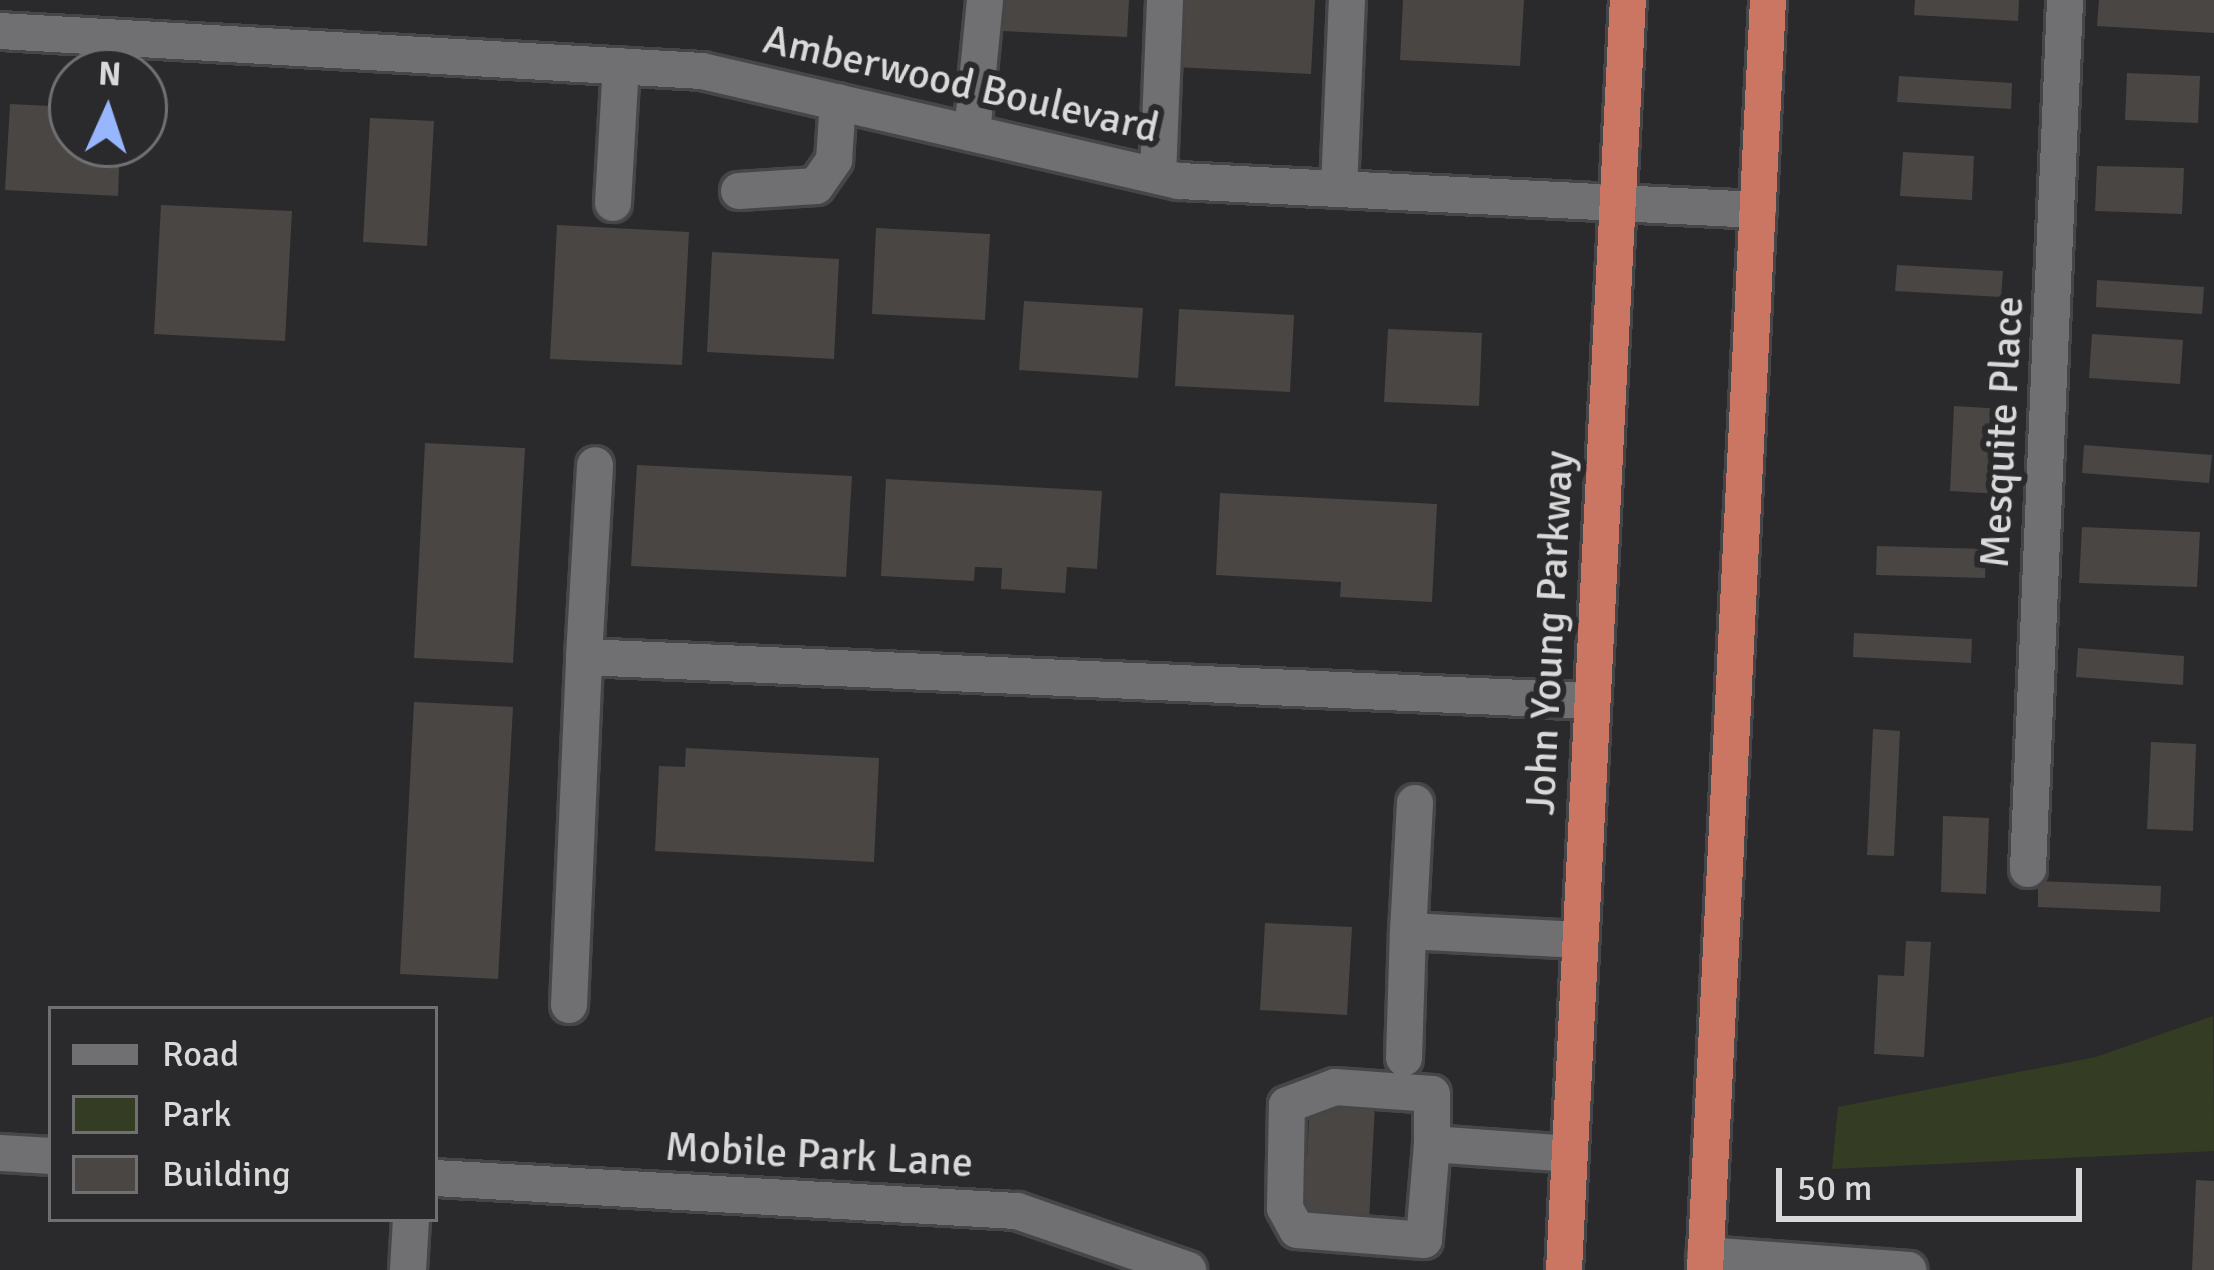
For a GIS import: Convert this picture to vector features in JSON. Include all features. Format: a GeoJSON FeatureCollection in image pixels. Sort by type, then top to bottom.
{"type":"FeatureCollection","features":[{"type":"Feature","properties":{"kind":"highway","name":"John Young Parkway"},"geometry":{"type":"LineString","coordinates":[[1564,1270],[1628,0]]}},
{"type":"Feature","properties":{"kind":"highway"},"geometry":{"type":"LineString","coordinates":[[1705,1262],[1768,0]]}},
{"type":"Feature","properties":{"kind":"street"},"geometry":{"type":"LineString","coordinates":[[972,133],[985,0]]}},
{"type":"Feature","properties":{"kind":"street"},"geometry":{"type":"LineString","coordinates":[[1158,176],[1166,0]]}},
{"type":"Feature","properties":{"kind":"street"},"geometry":{"type":"LineString","coordinates":[[1339,189],[1347,0]]}},
{"type":"Feature","properties":{"kind":"street","name":"Mesquite Place"},"geometry":{"type":"LineString","coordinates":[[2028,869],[2066,0]]}},
{"type":"Feature","properties":{"kind":"street","name":"Amberwood Boulevard"},"geometry":{"type":"LineString","coordinates":[[0,31],[621,67],[838,102],[1158,176],[1758,210]]}},
{"type":"Feature","properties":{"kind":"street"},"geometry":{"type":"LineString","coordinates":[[613,203],[621,67]]}},
{"type":"Feature","properties":{"kind":"street"},"geometry":{"type":"LineString","coordinates":[[739,191],[817,186],[834,160],[838,102]]}},
{"type":"Feature","properties":{"kind":"street"},"geometry":{"type":"LineString","coordinates":[[569,1006],[595,465]]}},
{"type":"Feature","properties":{"kind":"street"},"geometry":{"type":"LineString","coordinates":[[584,657],[1592,701]]}},
{"type":"Feature","properties":{"kind":"street"},"geometry":{"type":"LineString","coordinates":[[1404,1058],[1414,803]]}},
{"type":"Feature","properties":{"kind":"street"},"geometry":{"type":"LineString","coordinates":[[1408,931],[1580,940]]}},
{"type":"Feature","properties":{"kind":"street"},"geometry":{"type":"LineString","coordinates":[[1335,1087],[1432,1094],[1432,1144],[1424,1240],[1297,1229],[1285,1208],[1287,1105],[1335,1087]]}},
{"type":"Feature","properties":{"kind":"street"},"geometry":{"type":"LineString","coordinates":[[1432,1144],[1570,1154]]}},
{"type":"Feature","properties":{"kind":"street"},"geometry":{"type":"LineString","coordinates":[[0,1154],[48,1156]]}},
{"type":"Feature","properties":{"kind":"street","name":"Mobile Park Lane"},"geometry":{"type":"LineString","coordinates":[[438,1178],[1017,1211],[1188,1270]]}},
{"type":"Feature","properties":{"kind":"street"},"geometry":{"type":"LineString","coordinates":[[408,1270],[411,1222]]}},
{"type":"Feature","properties":{"kind":"street"},"geometry":{"type":"LineString","coordinates":[[1705,1262],[1908,1270]]}},
{"type":"Feature","properties":{"kind":"green space"},"geometry":{"type":"Polygon","coordinates":[[[2213,1016],[2214,1151],[1832,1169],[1838,1107],[2096,1057],[2213,1016]]]}},
{"type":"Feature","properties":{"kind":"building"},"geometry":{"type":"Polygon","coordinates":[[[1004,0],[1129,0],[1127,37],[1002,31],[1004,0]]]}},
{"type":"Feature","properties":{"kind":"building"},"geometry":{"type":"Polygon","coordinates":[[[1178,0],[1315,0],[1311,74],[1175,67],[1178,0]]]}},
{"type":"Feature","properties":{"kind":"building"},"geometry":{"type":"Polygon","coordinates":[[[1403,0],[1524,0],[1520,66],[1400,60],[1403,0]]]}},
{"type":"Feature","properties":{"kind":"building"},"geometry":{"type":"Polygon","coordinates":[[[1915,0],[2019,0],[2018,21],[1914,15],[1915,0]]]}},
{"type":"Feature","properties":{"kind":"building"},"geometry":{"type":"Polygon","coordinates":[[[2099,0],[2214,0],[2214,33],[2097,26],[2099,0]]]}},
{"type":"Feature","properties":{"kind":"building"},"geometry":{"type":"Polygon","coordinates":[[[2127,73],[2200,76],[2198,123],[2125,120],[2127,73]]]}},
{"type":"Feature","properties":{"kind":"building"},"geometry":{"type":"Polygon","coordinates":[[[1899,76],[2012,83],[2011,109],[1897,102],[1899,76]]]}},
{"type":"Feature","properties":{"kind":"building"},"geometry":{"type":"Polygon","coordinates":[[[10,104],[48,106],[48,168],[119,168],[118,196],[5,190],[10,104]]]}},
{"type":"Feature","properties":{"kind":"building"},"geometry":{"type":"Polygon","coordinates":[[[370,118],[434,121],[427,246],[363,242],[370,118]]]}},
{"type":"Feature","properties":{"kind":"building"},"geometry":{"type":"Polygon","coordinates":[[[1903,152],[1974,156],[1972,200],[1900,196],[1903,152]]]}},
{"type":"Feature","properties":{"kind":"building"},"geometry":{"type":"Polygon","coordinates":[[[2097,166],[2184,168],[2182,214],[2095,211],[2097,166]]]}},
{"type":"Feature","properties":{"kind":"building"},"geometry":{"type":"Polygon","coordinates":[[[161,205],[292,211],[285,341],[154,334],[161,205]]]}},
{"type":"Feature","properties":{"kind":"building"},"geometry":{"type":"Polygon","coordinates":[[[557,225],[689,232],[682,365],[550,359],[557,225]]]}},
{"type":"Feature","properties":{"kind":"building"},"geometry":{"type":"Polygon","coordinates":[[[876,228],[990,234],[985,320],[872,314],[876,228]]]}},
{"type":"Feature","properties":{"kind":"building"},"geometry":{"type":"Polygon","coordinates":[[[712,252],[839,259],[834,359],[707,352],[712,252]]]}},
{"type":"Feature","properties":{"kind":"building"},"geometry":{"type":"Polygon","coordinates":[[[1897,265],[2003,271],[2001,297],[1895,291],[1897,265]]]}},
{"type":"Feature","properties":{"kind":"building"},"geometry":{"type":"Polygon","coordinates":[[[2097,280],[2204,287],[2202,314],[2096,307],[2097,280]]]}},
{"type":"Feature","properties":{"kind":"building"},"geometry":{"type":"Polygon","coordinates":[[[1024,301],[1143,308],[1138,378],[1019,370],[1024,301]]]}},
{"type":"Feature","properties":{"kind":"building"},"geometry":{"type":"Polygon","coordinates":[[[1179,309],[1294,315],[1290,392],[1175,386],[1179,309]]]}},
{"type":"Feature","properties":{"kind":"building"},"geometry":{"type":"Polygon","coordinates":[[[1388,329],[1482,333],[1479,406],[1384,402],[1388,329]]]}},
{"type":"Feature","properties":{"kind":"building"},"geometry":{"type":"Polygon","coordinates":[[[2092,334],[2183,340],[2180,384],[2089,378],[2092,334]]]}},
{"type":"Feature","properties":{"kind":"building"},"geometry":{"type":"Polygon","coordinates":[[[1954,406],[2005,409],[2000,494],[1950,491],[1954,406]]]}},
{"type":"Feature","properties":{"kind":"building"},"geometry":{"type":"Polygon","coordinates":[[[425,443],[525,448],[513,663],[414,658],[425,443]]]}},
{"type":"Feature","properties":{"kind":"building"},"geometry":{"type":"Polygon","coordinates":[[[2084,445],[2212,455],[2209,483],[2082,473],[2084,445]]]}},
{"type":"Feature","properties":{"kind":"building"},"geometry":{"type":"Polygon","coordinates":[[[637,465],[852,476],[846,577],[631,566],[637,465]]]}},
{"type":"Feature","properties":{"kind":"building"},"geometry":{"type":"Polygon","coordinates":[[[886,479],[1102,491],[1097,569],[1067,567],[1065,593],[1001,589],[1002,568],[975,567],[974,581],[881,576],[886,479]]]}},
{"type":"Feature","properties":{"kind":"building"},"geometry":{"type":"Polygon","coordinates":[[[1220,493],[1437,504],[1432,602],[1340,597],[1341,582],[1216,575],[1220,493]]]}},
{"type":"Feature","properties":{"kind":"building"},"geometry":{"type":"Polygon","coordinates":[[[2082,527],[2200,532],[2197,587],[2079,583],[2082,527]]]}},
{"type":"Feature","properties":{"kind":"building"},"geometry":{"type":"Polygon","coordinates":[[[1877,546],[1986,549],[1985,578],[1876,575],[1877,546]]]}},
{"type":"Feature","properties":{"kind":"building"},"geometry":{"type":"Polygon","coordinates":[[[1854,633],[1972,639],[1971,663],[1853,657],[1854,633]]]}},
{"type":"Feature","properties":{"kind":"building"},"geometry":{"type":"Polygon","coordinates":[[[2078,648],[2184,656],[2183,685],[2076,677],[2078,648]]]}},
{"type":"Feature","properties":{"kind":"building"},"geometry":{"type":"Polygon","coordinates":[[[414,702],[513,707],[498,979],[400,974],[414,702]]]}},
{"type":"Feature","properties":{"kind":"building"},"geometry":{"type":"Polygon","coordinates":[[[1873,729],[1900,731],[1894,856],[1867,855],[1873,729]]]}},
{"type":"Feature","properties":{"kind":"building"},"geometry":{"type":"Polygon","coordinates":[[[2151,742],[2196,744],[2193,831],[2147,829],[2151,742]]]}},
{"type":"Feature","properties":{"kind":"building"},"geometry":{"type":"Polygon","coordinates":[[[686,748],[879,758],[874,862],[655,851],[659,766],[685,767],[686,748]]]}},
{"type":"Feature","properties":{"kind":"building"},"geometry":{"type":"Polygon","coordinates":[[[1943,816],[1989,818],[1986,894],[1941,892],[1943,816]]]}},
{"type":"Feature","properties":{"kind":"building"},"geometry":{"type":"Polygon","coordinates":[[[2038,881],[2161,886],[2160,912],[2038,907],[2038,881]]]}},
{"type":"Feature","properties":{"kind":"building"},"geometry":{"type":"Polygon","coordinates":[[[1265,923],[1352,927],[1347,1015],[1260,1010],[1265,923]]]}},
{"type":"Feature","properties":{"kind":"building"},"geometry":{"type":"Polygon","coordinates":[[[1906,941],[1931,942],[1924,1057],[1874,1054],[1878,975],[1904,976],[1906,941]]]}},
{"type":"Feature","properties":{"kind":"building"},"geometry":{"type":"Polygon","coordinates":[[[1310,1101],[1375,1105],[1369,1220],[1304,1216],[1310,1101]]]}},
{"type":"Feature","properties":{"kind":"building"},"geometry":{"type":"Polygon","coordinates":[[[2196,1180],[2214,1181],[2214,1270],[2192,1270],[2196,1180]]]}}]}
